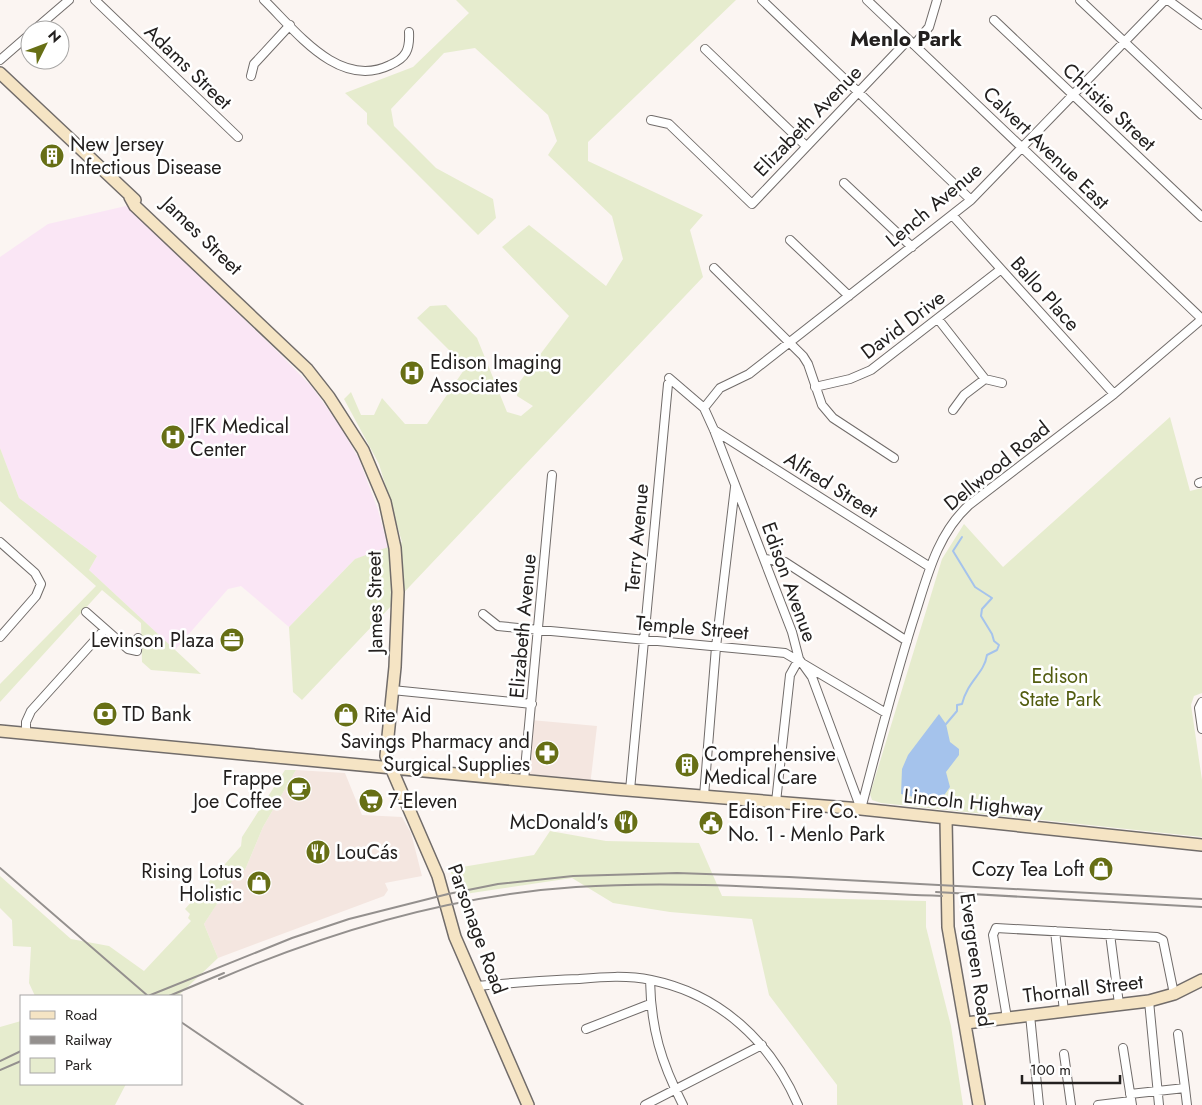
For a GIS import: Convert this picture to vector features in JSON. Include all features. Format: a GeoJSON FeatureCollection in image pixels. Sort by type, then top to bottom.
{"type":"FeatureCollection","features":[{"type":"Feature","properties":{"kind":"street"},"geometry":{"type":"LineString","coordinates":[[46,20],[69,0]]}},
{"type":"Feature","properties":{"kind":"street","name":"Adams Street"},"geometry":{"type":"LineString","coordinates":[[94,0],[238,137]]}},
{"type":"Feature","properties":{"kind":"street"},"geometry":{"type":"LineString","coordinates":[[762,0],[972,200]]}},
{"type":"Feature","properties":{"kind":"street","name":"Calvert Avenue East"},"geometry":{"type":"LineString","coordinates":[[867,0],[1202,319]]}},
{"type":"Feature","properties":{"kind":"street","name":"Elizabeth Avenue"},"geometry":{"type":"LineString","coordinates":[[651,120],[668,124],[752,204],[858,92],[929,27],[937,0]]}},
{"type":"Feature","properties":{"kind":"street"},"geometry":{"type":"LineString","coordinates":[[1080,0],[1202,115]]}},
{"type":"Feature","properties":{"kind":"street","name":"Lench Avenue"},"geometry":{"type":"LineString","coordinates":[[704,408],[720,388],[749,374],[972,200],[1072,94],[1165,0]]}},
{"type":"Feature","properties":{"kind":"street"},"geometry":{"type":"LineString","coordinates":[[1168,0],[1202,25]]}},
{"type":"Feature","properties":{"kind":"street"},"geometry":{"type":"LineString","coordinates":[[265,1],[329,61],[358,71],[382,69],[400,60],[410,47],[409,32]]}},
{"type":"Feature","properties":{"kind":"street","name":"Christie Street"},"geometry":{"type":"LineString","coordinates":[[994,20],[1202,217]]}},
{"type":"Feature","properties":{"kind":"street"},"geometry":{"type":"LineString","coordinates":[[251,76],[254,64],[290,25]]}},
{"type":"Feature","properties":{"kind":"street"},"geometry":{"type":"LineString","coordinates":[[0,60],[20,43]]}},
{"type":"Feature","properties":{"kind":"street"},"geometry":{"type":"LineString","coordinates":[[705,49],[806,146]]}},
{"type":"Feature","properties":{"kind":"street","name":"James Street"},"geometry":{"type":"LineString","coordinates":[[0,73],[297,353],[307,369],[330,397],[363,450],[385,502],[395,548],[398,573],[397,636],[386,756],[390,767]]}},
{"type":"Feature","properties":{"kind":"street"},"geometry":{"type":"LineString","coordinates":[[844,183],[912,247]]}},
{"type":"Feature","properties":{"kind":"street","name":"Ballo Place"},"geometry":{"type":"LineString","coordinates":[[953,216],[1114,394]]}},
{"type":"Feature","properties":{"kind":"street"},"geometry":{"type":"LineString","coordinates":[[790,240],[849,296]]}},
{"type":"Feature","properties":{"kind":"street"},"geometry":{"type":"LineString","coordinates":[[714,268],[790,341],[808,364],[822,405],[833,418],[894,458]]}},
{"type":"Feature","properties":{"kind":"street","name":"David Drive"},"geometry":{"type":"LineString","coordinates":[[815,388],[850,379],[872,370],[1000,270]]}},
{"type":"Feature","properties":{"kind":"street"},"geometry":{"type":"LineString","coordinates":[[938,319],[985,379],[1002,383]]}},
{"type":"Feature","properties":{"kind":"street","name":"Dellwood Road"},"geometry":{"type":"LineString","coordinates":[[861,809],[907,641],[930,567],[947,530],[960,513],[1114,394],[1202,319]]}},
{"type":"Feature","properties":{"kind":"street","name":"Edison Avenue"},"geometry":{"type":"LineString","coordinates":[[670,379],[704,408],[714,430],[792,632],[799,659],[812,678],[861,809]]}},
{"type":"Feature","properties":{"kind":"street","name":"Terry Avenue"},"geometry":{"type":"LineString","coordinates":[[630,790],[668,384],[670,379]]}},
{"type":"Feature","properties":{"kind":"street"},"geometry":{"type":"LineString","coordinates":[[953,410],[964,395],[985,379]]}},
{"type":"Feature","properties":{"kind":"street","name":"Alfred Street"},"geometry":{"type":"LineString","coordinates":[[714,430],[930,567]]}},
{"type":"Feature","properties":{"kind":"street","name":"Elizabeth Avenue"},"geometry":{"type":"LineString","coordinates":[[524,780],[552,475]]}},
{"type":"Feature","properties":{"kind":"street"},"geometry":{"type":"LineString","coordinates":[[704,796],[716,647],[735,486]]}},
{"type":"Feature","properties":{"kind":"street"},"geometry":{"type":"LineString","coordinates":[[0,542],[35,573],[40,584],[36,596],[0,637]]}},
{"type":"Feature","properties":{"kind":"street"},"geometry":{"type":"LineString","coordinates":[[765,560],[785,562],[907,641]]}},
{"type":"Feature","properties":{"kind":"street"},"geometry":{"type":"LineString","coordinates":[[86,612],[128,649],[137,650],[138,638]]}},
{"type":"Feature","properties":{"kind":"street","name":"Temple Street"},"geometry":{"type":"LineString","coordinates":[[483,614],[498,626],[785,653],[799,659],[886,714]]}},
{"type":"Feature","properties":{"kind":"street"},"geometry":{"type":"LineString","coordinates":[[28,734],[31,711],[105,629]]}},
{"type":"Feature","properties":{"kind":"street"},"geometry":{"type":"LineString","coordinates":[[776,802],[790,675],[799,659]]}},
{"type":"Feature","properties":{"kind":"street"},"geometry":{"type":"LineString","coordinates":[[392,690],[532,704]]}},
{"type":"Feature","properties":{"kind":"street"},"geometry":{"type":"LineString","coordinates":[[1202,702],[1199,708],[1202,729]]}},
{"type":"Feature","properties":{"kind":"street","name":"Lincoln Highway"},"geometry":{"type":"LineString","coordinates":[[0,731],[630,790],[861,809],[1202,845]]}},
{"type":"Feature","properties":{"kind":"street","name":"Parsonage Road"},"geometry":{"type":"LineString","coordinates":[[390,767],[438,876],[456,937],[528,1105]]}},
{"type":"Feature","properties":{"kind":"street","name":"Evergreen Road"},"geometry":{"type":"LineString","coordinates":[[946,819],[948,927],[979,1105]]}},
{"type":"Feature","properties":{"kind":"street"},"geometry":{"type":"LineString","coordinates":[[1006,1018],[993,930],[996,928],[1157,937],[1163,940],[1174,994]]}},
{"type":"Feature","properties":{"kind":"street"},"geometry":{"type":"LineString","coordinates":[[1055,931],[1064,1010]]}},
{"type":"Feature","properties":{"kind":"street"},"geometry":{"type":"LineString","coordinates":[[1110,934],[1119,1004]]}},
{"type":"Feature","properties":{"kind":"street"},"geometry":{"type":"LineString","coordinates":[[477,986],[613,976],[650,980],[697,995],[716,1005],[743,1025],[762,1045],[781,1070],[798,1105]]}},
{"type":"Feature","properties":{"kind":"street"},"geometry":{"type":"LineString","coordinates":[[650,980],[650,1004],[656,1044],[683,1105]]}},
{"type":"Feature","properties":{"kind":"street","name":"Thornall Street"},"geometry":{"type":"LineString","coordinates":[[966,1023],[1148,1001],[1174,994],[1202,980]]}},
{"type":"Feature","properties":{"kind":"street"},"geometry":{"type":"LineString","coordinates":[[1148,1001],[1159,1105]]}},
{"type":"Feature","properties":{"kind":"street"},"geometry":{"type":"LineString","coordinates":[[586,1029],[650,1004]]}},
{"type":"Feature","properties":{"kind":"street"},"geometry":{"type":"LineString","coordinates":[[1030,1014],[1039,1105]]}},
{"type":"Feature","properties":{"kind":"street"},"geometry":{"type":"LineString","coordinates":[[1178,1034],[1188,1105]]}},
{"type":"Feature","properties":{"kind":"street"},"geometry":{"type":"LineString","coordinates":[[645,1105],[676,1091],[762,1045]]}},
{"type":"Feature","properties":{"kind":"street"},"geometry":{"type":"LineString","coordinates":[[1123,1048],[1131,1100]]}},
{"type":"Feature","properties":{"kind":"street"},"geometry":{"type":"LineString","coordinates":[[1064,1054],[1071,1105]]}},
{"type":"Feature","properties":{"kind":"street"},"geometry":{"type":"LineString","coordinates":[[1098,1105],[1131,1100],[1157,1091],[1185,1088]]}},
{"type":"Feature","properties":{"kind":"shaded area","name":"JFK Medical Center"},"geometry":{"type":"Polygon","coordinates":[[[126,206],[312,387],[340,426],[359,459],[378,510],[389,550],[355,559],[289,627],[241,586],[228,589],[175,650],[89,570],[97,556],[19,498],[0,448],[0,257],[48,224],[126,206]]]}},
{"type":"Feature","properties":{"kind":"shaded area"},"geometry":{"type":"Polygon","coordinates":[[[531,720],[597,726],[590,786],[524,780],[531,720]]]}},
{"type":"Feature","properties":{"kind":"shaded area"},"geometry":{"type":"Polygon","coordinates":[[[296,770],[345,773],[362,815],[402,817],[411,833],[422,876],[385,883],[388,890],[384,896],[218,958],[204,924],[239,869],[245,870],[263,827],[296,770]]]}},
{"type":"Feature","properties":{"kind":"green space"},"geometry":{"type":"Polygon","coordinates":[[[456,0],[736,0],[588,142],[588,161],[703,215],[690,230],[703,277],[302,700],[293,692],[289,627],[355,559],[402,542],[379,464],[344,399],[351,392],[361,415],[374,415],[382,398],[405,424],[427,424],[466,367],[417,318],[430,306],[446,305],[477,338],[507,412],[521,416],[533,406],[517,396],[518,384],[569,316],[502,247],[529,225],[606,286],[623,259],[612,216],[548,155],[557,141],[548,115],[475,48],[444,53],[391,109],[394,126],[436,168],[493,199],[496,218],[478,235],[367,124],[367,113],[345,93],[413,67],[469,13],[456,0]]]}},
{"type":"Feature","properties":{"kind":"green space","name":"Edison State Park"},"geometry":{"type":"Polygon","coordinates":[[[1170,417],[1190,491],[1202,488],[1202,693],[1194,696],[1191,705],[1202,780],[1202,837],[881,803],[872,800],[870,794],[942,559],[964,524],[1003,567],[1170,417]]]}},
{"type":"Feature","properties":{"kind":"green space"},"geometry":{"type":"Polygon","coordinates":[[[0,448],[19,498],[97,556],[89,570],[201,674],[151,670],[142,662],[141,623],[102,590],[0,702],[0,684],[96,586],[0,501],[0,448]]]}},
{"type":"Feature","properties":{"kind":"green space"},"geometry":{"type":"Polygon","coordinates":[[[285,770],[296,770],[263,827],[245,870],[239,870],[204,924],[218,958],[179,995],[35,995],[29,983],[31,947],[13,946],[12,920],[0,908],[0,876],[71,939],[109,946],[144,971],[191,921],[188,918],[190,914],[185,909],[241,846],[242,837],[285,770]]]}},
{"type":"Feature","properties":{"kind":"green space"},"geometry":{"type":"Polygon","coordinates":[[[550,831],[606,841],[699,843],[722,896],[926,901],[926,927],[951,1026],[963,1105],[837,1105],[837,1085],[769,995],[752,919],[670,912],[613,903],[572,878],[458,895],[450,869],[534,855],[550,831]]]}},
{"type":"Feature","properties":{"kind":"green space"},"geometry":{"type":"Polygon","coordinates":[[[20,1021],[20,1085],[125,1085],[115,1105],[0,1105],[0,1027],[20,1021]]]}},
{"type":"Feature","properties":{"kind":"water"},"geometry":{"type":"Polygon","coordinates":[[[939,714],[946,724],[950,742],[959,749],[959,755],[946,772],[950,787],[940,801],[933,798],[926,800],[901,794],[902,769],[908,755],[939,714]]]}},
{"type":"Feature","properties":{"kind":"waterway"},"geometry":{"type":"LineString","coordinates":[[946,724],[957,711],[957,705],[962,704],[968,689],[983,667],[987,655],[997,650],[999,645],[994,641],[981,616],[982,609],[992,598],[975,587],[953,551],[962,537]]}},
{"type":"Feature","properties":{"kind":"railway"},"geometry":{"type":"LineString","coordinates":[[0,868],[147,995]]}},
{"type":"Feature","properties":{"kind":"railway"},"geometry":{"type":"LineString","coordinates":[[150,995],[292,938],[349,919],[448,894],[498,884],[573,876],[677,873],[789,877],[1202,899]]}},
{"type":"Feature","properties":{"kind":"railway"},"geometry":{"type":"LineString","coordinates":[[219,979],[305,946],[393,918],[484,898],[530,891],[576,887],[668,884],[942,896]]}},
{"type":"Feature","properties":{"kind":"railway"},"geometry":{"type":"LineString","coordinates":[[936,892],[1202,907]]}},
{"type":"Feature","properties":{"kind":"railway"},"geometry":{"type":"LineString","coordinates":[[171,995],[224,973]]}},
{"type":"Feature","properties":{"kind":"railway"},"geometry":{"type":"LineString","coordinates":[[182,1023],[303,1105]]}},
{"type":"Feature","properties":{"kind":"railway"},"geometry":{"type":"LineString","coordinates":[[0,1061],[20,1051]]}},
{"type":"Feature","properties":{"kind":"railway"},"geometry":{"type":"LineString","coordinates":[[0,1070],[20,1061]]}},
{"type":"Feature","properties":{"kind":"place","name":"New Jersey Infectious Disease"},"geometry":{"type":"Point","coordinates":[52,156]}},
{"type":"Feature","properties":{"kind":"place","name":"Edison Imaging Associates"},"geometry":{"type":"Point","coordinates":[412,373]}},
{"type":"Feature","properties":{"kind":"place","name":"JFK Medical Center"},"geometry":{"type":"Point","coordinates":[173,437]}},
{"type":"Feature","properties":{"kind":"place","name":"Levinson Plaza"},"geometry":{"type":"Point","coordinates":[232,640]}},
{"type":"Feature","properties":{"kind":"place","name":"TD Bank"},"geometry":{"type":"Point","coordinates":[105,714]}},
{"type":"Feature","properties":{"kind":"place","name":"Rite Aid"},"geometry":{"type":"Point","coordinates":[346,715]}},
{"type":"Feature","properties":{"kind":"place","name":"Savings Pharmacy and Surgical Supplies"},"geometry":{"type":"Point","coordinates":[547,753]}},
{"type":"Feature","properties":{"kind":"place","name":"Comprehensive Medical Care"},"geometry":{"type":"Point","coordinates":[687,765]}},
{"type":"Feature","properties":{"kind":"place","name":"Frappe Joe Coffee"},"geometry":{"type":"Point","coordinates":[299,789]}},
{"type":"Feature","properties":{"kind":"place","name":"7-Eleven"},"geometry":{"type":"Point","coordinates":[371,801]}},
{"type":"Feature","properties":{"kind":"place","name":"McDonald's"},"geometry":{"type":"Point","coordinates":[626,822]}},
{"type":"Feature","properties":{"kind":"place","name":"Edison Fire Co. No. 1 - Menlo Park"},"geometry":{"type":"Point","coordinates":[711,823]}},
{"type":"Feature","properties":{"kind":"place","name":"LouCás"},"geometry":{"type":"Point","coordinates":[318,852]}},
{"type":"Feature","properties":{"kind":"place","name":"Cozy Tea Loft"},"geometry":{"type":"Point","coordinates":[1101,869]}},
{"type":"Feature","properties":{"kind":"place","name":"Rising Lotus Holistic"},"geometry":{"type":"Point","coordinates":[259,883]}},
{"type":"Feature","properties":{"kind":"district","name":"Menlo Park"},"geometry":{"type":"Point","coordinates":[906,39]}}]}
